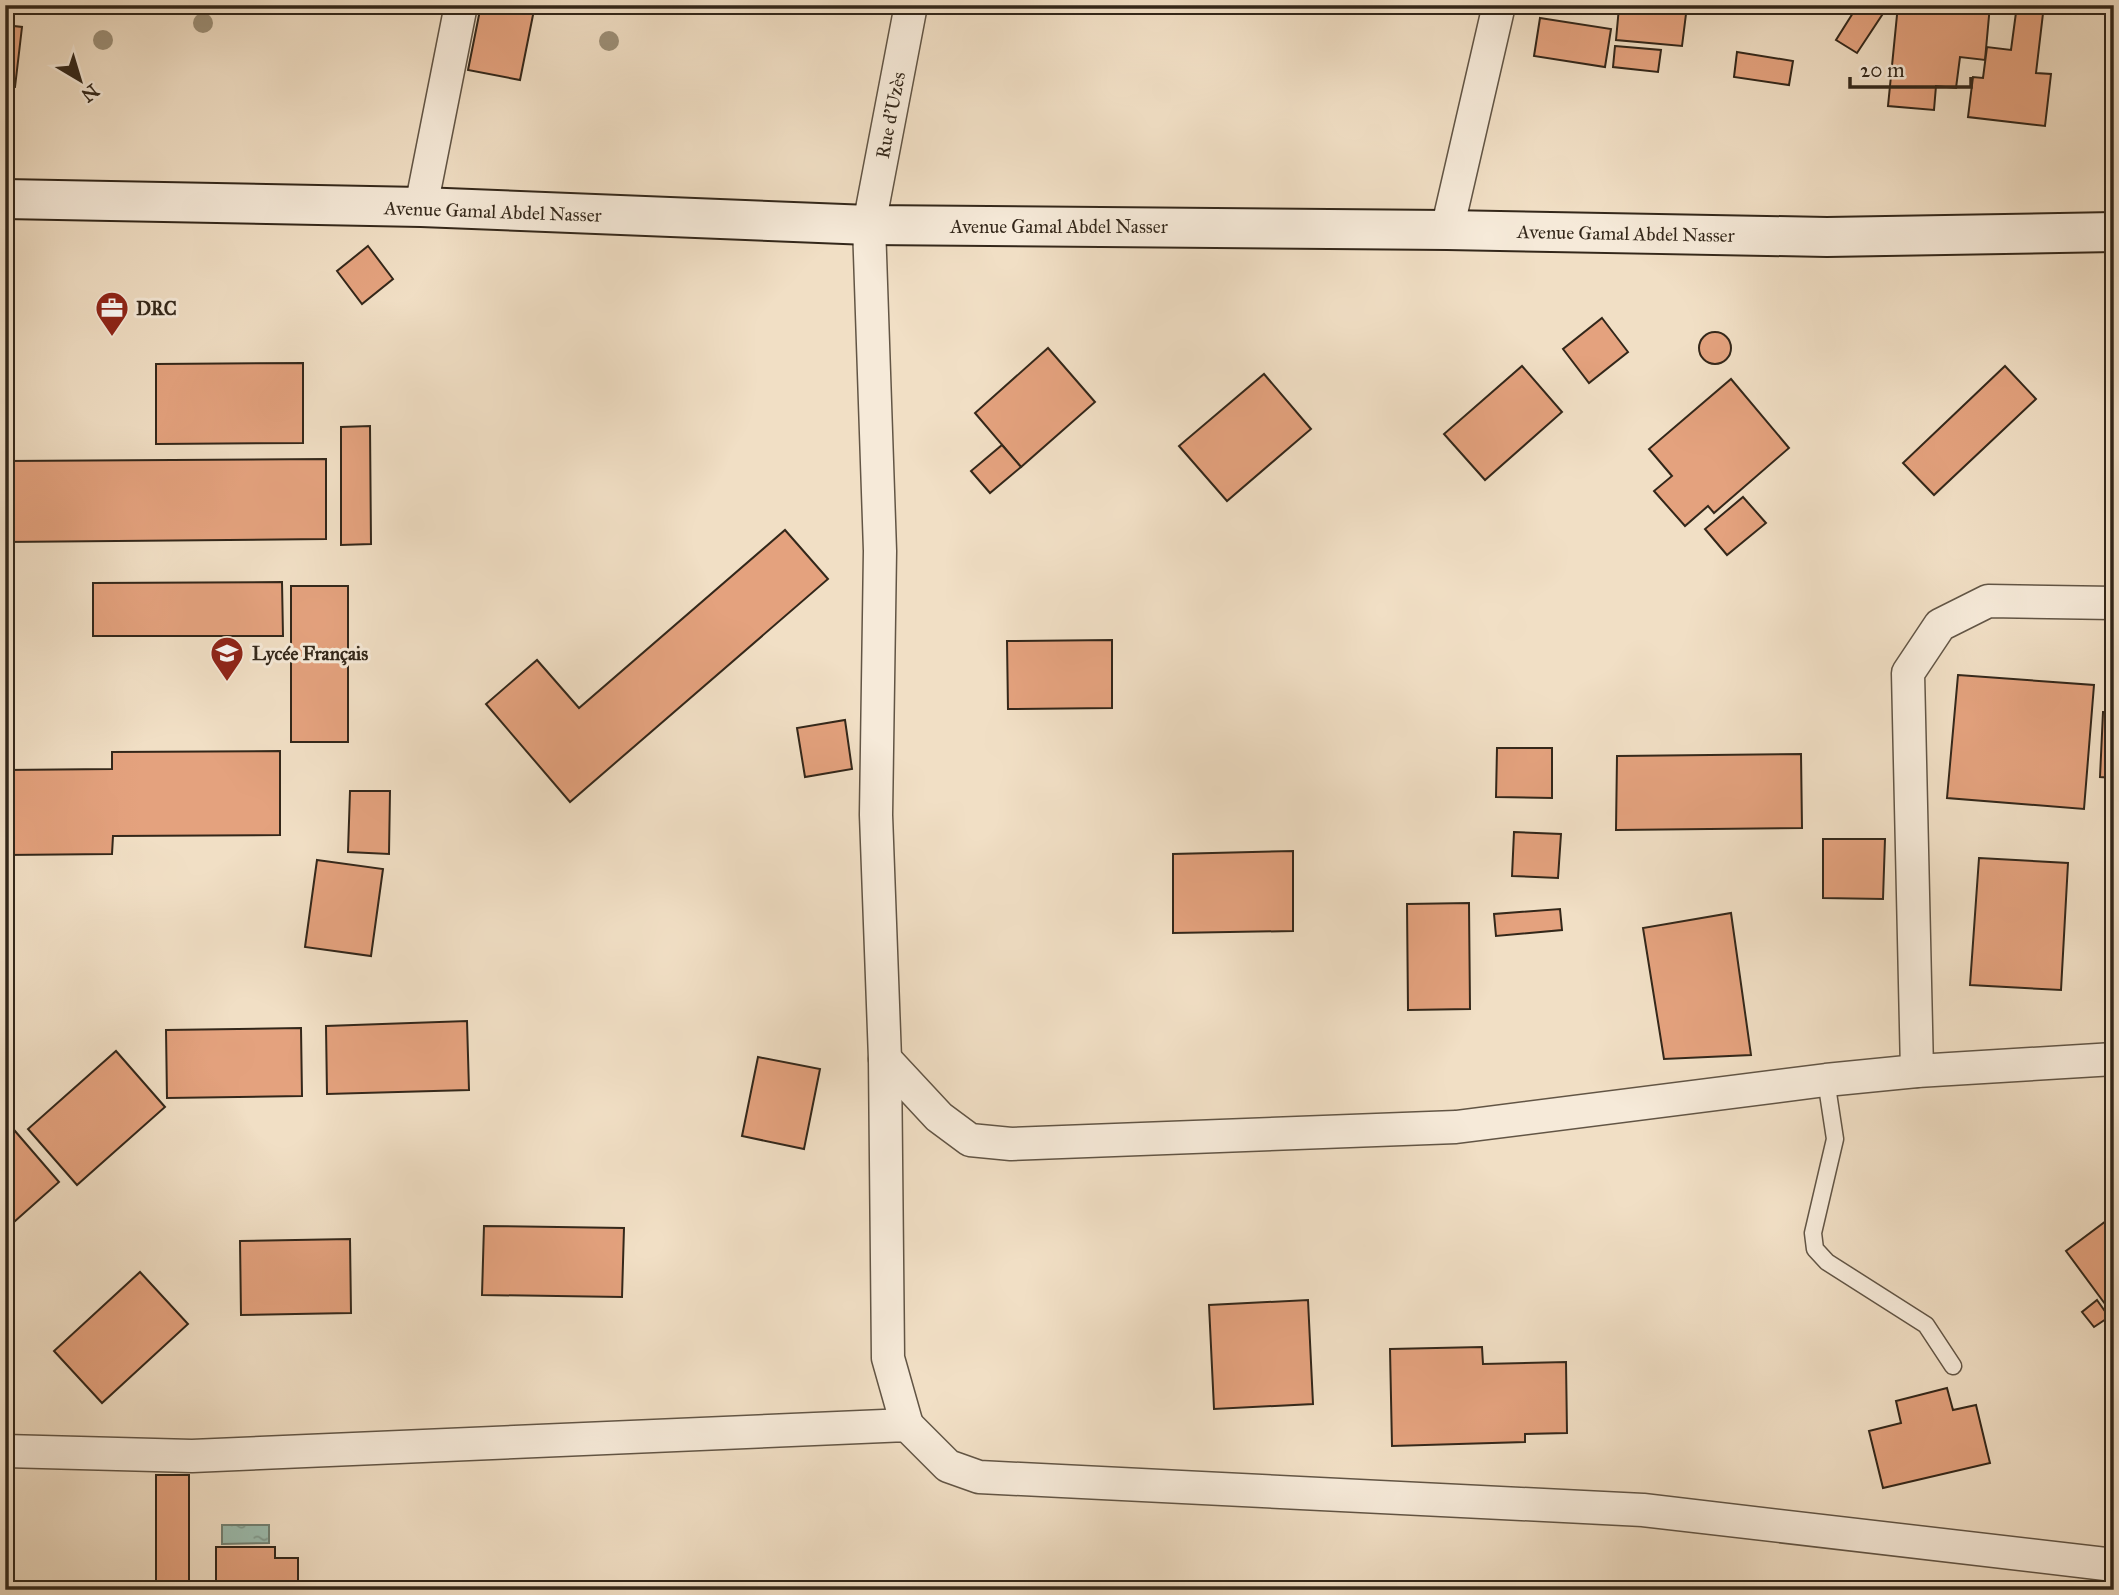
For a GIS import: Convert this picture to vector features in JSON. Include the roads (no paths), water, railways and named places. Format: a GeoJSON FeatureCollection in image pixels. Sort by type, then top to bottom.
{"type":"FeatureCollection","features":[{"type":"Feature","properties":{"kind":"street"},"geometry":{"type":"LineString","coordinates":[[421,207],[460,5]]}},
{"type":"Feature","properties":{"kind":"street","name":"Rue d'Uzès"},"geometry":{"type":"LineString","coordinates":[[907,1424],[888,1358],[885,1059],[876,815],[880,551],[869,225],[911,5]]}},
{"type":"Feature","properties":{"kind":"street"},"geometry":{"type":"LineString","coordinates":[[1447,230],[1499,5]]}},
{"type":"Feature","properties":{"kind":"street","name":"Avenue Gamal Abdel Nasser"},"geometry":{"type":"LineString","coordinates":[[5,199],[421,207],[869,225],[1447,230],[1827,237],[2114,232]]}},
{"type":"Feature","properties":{"kind":"street"},"geometry":{"type":"LineString","coordinates":[[1917,1070],[1908,673],[1940,625],[1988,601],[2114,603]]}},
{"type":"Feature","properties":{"kind":"street"},"geometry":{"type":"LineString","coordinates":[[885,1059],[939,1117],[970,1140],[1011,1144],[1456,1127],[1917,1070],[2114,1059]]}},
{"type":"Feature","properties":{"kind":"street"},"geometry":{"type":"LineString","coordinates":[[5,1451],[192,1456],[907,1424],[948,1466],[979,1477],[1643,1510],[2114,1566]]}},
{"type":"Feature","properties":{"kind":"lane"},"geometry":{"type":"LineString","coordinates":[[1826,1080],[1835,1139],[1813,1233],[1815,1249],[1827,1262],[1926,1325],[1953,1366]]}},
{"type":"Feature","properties":{"kind":"water"},"geometry":{"type":"Polygon","coordinates":[[[222,1525],[269,1525],[269,1543],[222,1544],[222,1525]]]}},
{"type":"Feature","properties":{"kind":"place","name":"DRC"},"geometry":{"type":"Point","coordinates":[112,338]}},
{"type":"Feature","properties":{"kind":"place","name":"Lycée Français"},"geometry":{"type":"Point","coordinates":[227,683]}}]}
